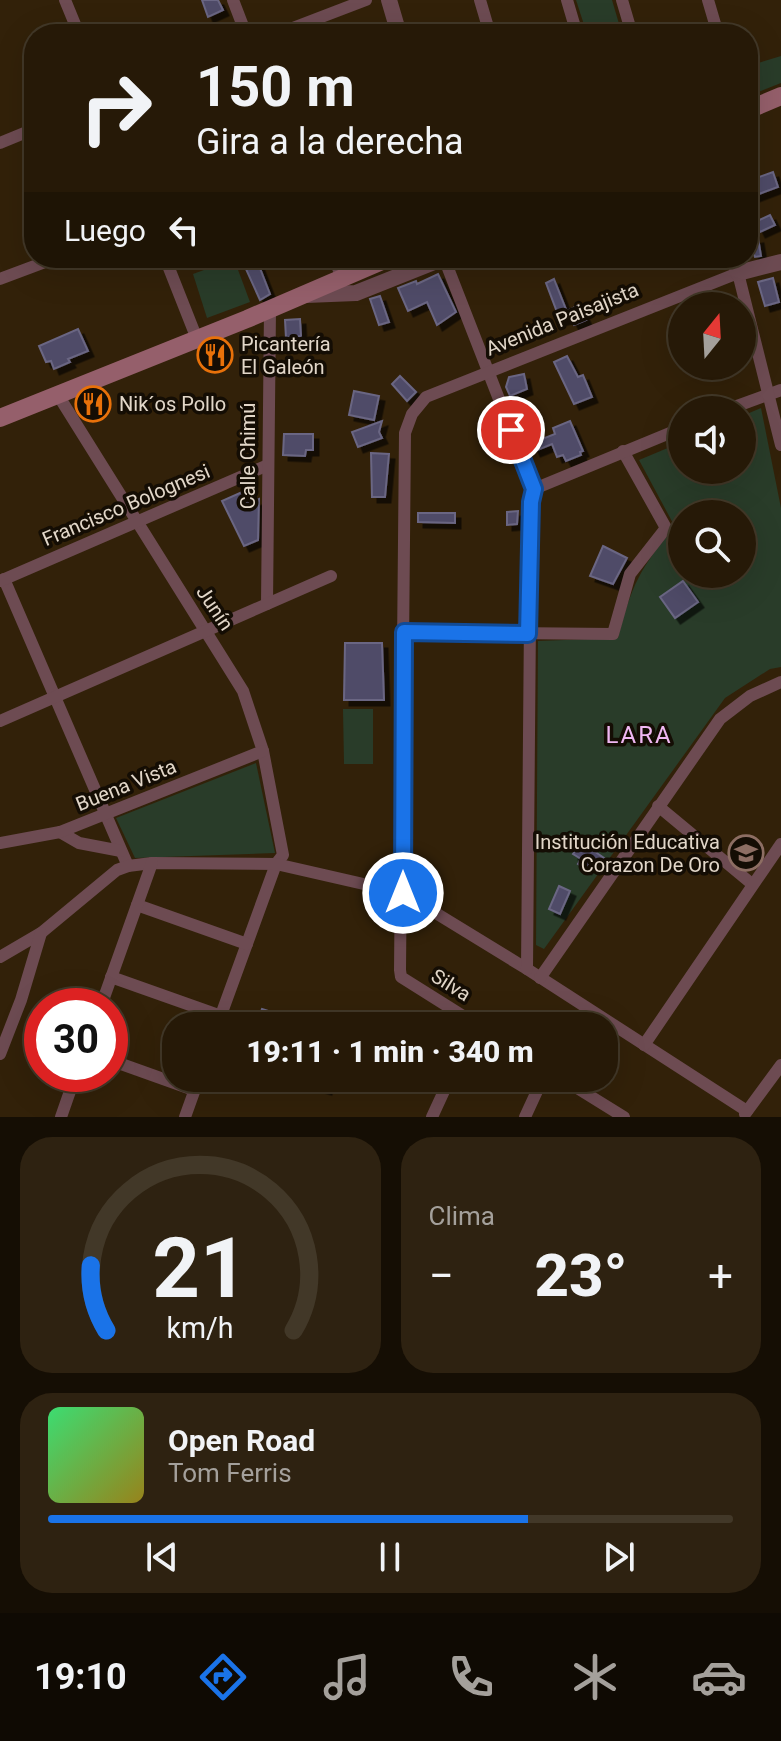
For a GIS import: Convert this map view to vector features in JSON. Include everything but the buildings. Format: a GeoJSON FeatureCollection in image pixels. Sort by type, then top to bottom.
{"type":"FeatureCollection","features":[{"type":"Feature","properties":{"kind":"main road"},"geometry":{"type":"LineString","coordinates":[[758,106],[781,96]]}},
{"type":"Feature","properties":{"kind":"main road"},"geometry":{"type":"LineString","coordinates":[[0,418],[366,268]]}},
{"type":"Feature","properties":{"kind":"street"},"geometry":{"type":"LineString","coordinates":[[65,0],[75,24]]}},
{"type":"Feature","properties":{"kind":"street"},"geometry":{"type":"LineString","coordinates":[[233,0],[242,24]]}},
{"type":"Feature","properties":{"kind":"street"},"geometry":{"type":"LineString","coordinates":[[303,24],[366,0]]}},
{"type":"Feature","properties":{"kind":"street"},"geometry":{"type":"LineString","coordinates":[[480,0],[487,24]]}},
{"type":"Feature","properties":{"kind":"street"},"geometry":{"type":"LineString","coordinates":[[567,0],[574,24]]}},
{"type":"Feature","properties":{"kind":"street"},"geometry":{"type":"LineString","coordinates":[[622,0],[629,24]]}},
{"type":"Feature","properties":{"kind":"street"},"geometry":{"type":"LineString","coordinates":[[708,0],[715,24]]}},
{"type":"Feature","properties":{"kind":"street"},"geometry":{"type":"LineString","coordinates":[[392,1],[397,24]]}},
{"type":"Feature","properties":{"kind":"street"},"geometry":{"type":"LineString","coordinates":[[0,143],[24,133]]}},
{"type":"Feature","properties":{"kind":"street","name":"Avenida Paisajista"},"geometry":{"type":"LineString","coordinates":[[758,264],[781,262]]}},
{"type":"Feature","properties":{"kind":"street"},"geometry":{"type":"LineString","coordinates":[[0,279],[29,268]]}},
{"type":"Feature","properties":{"kind":"street"},"geometry":{"type":"LineString","coordinates":[[169,268],[197,339]]}},
{"type":"Feature","properties":{"kind":"street"},"geometry":{"type":"LineString","coordinates":[[338,268],[342,278]]}},
{"type":"Feature","properties":{"kind":"street"},"geometry":{"type":"LineString","coordinates":[[305,295],[356,293],[419,268]]}},
{"type":"Feature","properties":{"kind":"street"},"geometry":{"type":"LineString","coordinates":[[448,268],[534,489],[531,502],[528,634],[527,969]]}},
{"type":"Feature","properties":{"kind":"street","name":"Avenida Paisajista"},"geometry":{"type":"LineString","coordinates":[[404,632],[405,433],[412,414],[426,397],[730,268]]}},
{"type":"Feature","properties":{"kind":"street"},"geometry":{"type":"LineString","coordinates":[[738,268],[774,392],[781,445]]}},
{"type":"Feature","properties":{"kind":"street","name":"Calle Chimú"},"geometry":{"type":"LineString","coordinates":[[267,604],[270,309]]}},
{"type":"Feature","properties":{"kind":"street","name":"Junín"},"geometry":{"type":"LineString","coordinates":[[58,395],[243,691],[263,751],[283,855],[276,864],[222,1012]]}},
{"type":"Feature","properties":{"kind":"street"},"geometry":{"type":"LineString","coordinates":[[534,489],[668,433]]}},
{"type":"Feature","properties":{"kind":"street"},"geometry":{"type":"LineString","coordinates":[[403,893],[404,632],[613,634],[630,574],[666,528],[623,451]]}},
{"type":"Feature","properties":{"kind":"street","name":"Francisco Bolognesi"},"geometry":{"type":"LineString","coordinates":[[2,580],[268,465]]}},
{"type":"Feature","properties":{"kind":"street"},"geometry":{"type":"LineString","coordinates":[[0,721],[331,576]]}},
{"type":"Feature","properties":{"kind":"street"},"geometry":{"type":"LineString","coordinates":[[2,580],[128,866]]}},
{"type":"Feature","properties":{"kind":"street"},"geometry":{"type":"LineString","coordinates":[[540,978],[720,719],[750,696],[781,682]]}},
{"type":"Feature","properties":{"kind":"street","name":"Buena Vista"},"geometry":{"type":"LineString","coordinates":[[0,843],[60,832],[263,751]]}},
{"type":"Feature","properties":{"kind":"street"},"geometry":{"type":"LineString","coordinates":[[658,806],[752,884]]}},
{"type":"Feature","properties":{"kind":"street"},"geometry":{"type":"LineString","coordinates":[[60,832],[79,843],[121,851]]}},
{"type":"Feature","properties":{"kind":"street"},"geometry":{"type":"LineString","coordinates":[[644,1045],[781,844]]}},
{"type":"Feature","properties":{"kind":"street"},"geometry":{"type":"LineString","coordinates":[[107,988],[152,863]]}},
{"type":"Feature","properties":{"kind":"street"},"geometry":{"type":"LineString","coordinates":[[0,957],[41,933],[117,870],[128,866],[152,863],[276,864],[403,893],[527,969],[745,1114],[781,1065]]}},
{"type":"Feature","properties":{"kind":"street","name":"Silva"},"geometry":{"type":"LineString","coordinates":[[403,893],[401,977],[456,1012]]}},
{"type":"Feature","properties":{"kind":"street"},"geometry":{"type":"LineString","coordinates":[[137,905],[247,944]]}},
{"type":"Feature","properties":{"kind":"street"},"geometry":{"type":"LineString","coordinates":[[0,1054],[21,1000],[41,933]]}},
{"type":"Feature","properties":{"kind":"street"},"geometry":{"type":"LineString","coordinates":[[111,977],[197,1012]]}},
{"type":"Feature","properties":{"kind":"street"},"geometry":{"type":"LineString","coordinates":[[128,1065],[162,1075]]}},
{"type":"Feature","properties":{"kind":"street"},"geometry":{"type":"LineString","coordinates":[[61,1117],[70,1092]]}},
{"type":"Feature","properties":{"kind":"street"},"geometry":{"type":"LineString","coordinates":[[185,1117],[193,1092]]}},
{"type":"Feature","properties":{"kind":"street"},"geometry":{"type":"LineString","coordinates":[[432,1117],[444,1092]]}},
{"type":"Feature","properties":{"kind":"street"},"geometry":{"type":"LineString","coordinates":[[525,1117],[537,1092]]}},
{"type":"Feature","properties":{"kind":"street"},"geometry":{"type":"LineString","coordinates":[[584,1092],[624,1117]]}},
{"type":"Feature","properties":{"kind":"green space"},"geometry":{"type":"Polygon","coordinates":[[[576,0],[612,0],[619,24],[584,24],[576,0]]]}},
{"type":"Feature","properties":{"kind":"green space"},"geometry":{"type":"Polygon","coordinates":[[[781,56],[781,83],[758,92],[758,63],[781,56]]]}},
{"type":"Feature","properties":{"kind":"green space"},"geometry":{"type":"Polygon","coordinates":[[[209,268],[237,268],[250,302],[207,318],[193,274],[209,268]]]}},
{"type":"Feature","properties":{"kind":"green space"},"geometry":{"type":"Polygon","coordinates":[[[761,408],[781,508],[781,667],[770,669],[725,698],[544,949],[536,945],[538,641],[618,638],[638,578],[668,536],[668,588],[756,588],[756,500],[668,500],[668,514],[639,460],[668,448],[668,484],[756,484],[756,410],[761,408]]]}},
{"type":"Feature","properties":{"kind":"green space"},"geometry":{"type":"Polygon","coordinates":[[[343,709],[373,709],[373,764],[344,764],[343,709]]]}},
{"type":"Feature","properties":{"kind":"green space"},"geometry":{"type":"Polygon","coordinates":[[[256,763],[275,853],[135,858],[116,818],[256,763]]]}},
{"type":"Feature","properties":{"kind":"place","name":"Picantería El Galeón"},"geometry":{"type":"Point","coordinates":[215,355]}},
{"type":"Feature","properties":{"kind":"place","name":"Nik´os Pollo"},"geometry":{"type":"Point","coordinates":[93,404]}},
{"type":"Feature","properties":{"kind":"place","name":"Institución Educativa Corazon De Oro"},"geometry":{"type":"Point","coordinates":[746,853]}},
{"type":"Feature","properties":{"kind":"district","name":"LARA"},"geometry":{"type":"Point","coordinates":[639,735]}},
{"type":"Feature","properties":{"kind":"route"},"geometry":{"type":"LineString","coordinates":[[403,893],[404,632],[528,634],[531,502],[534,489],[511,430]]}}]}
